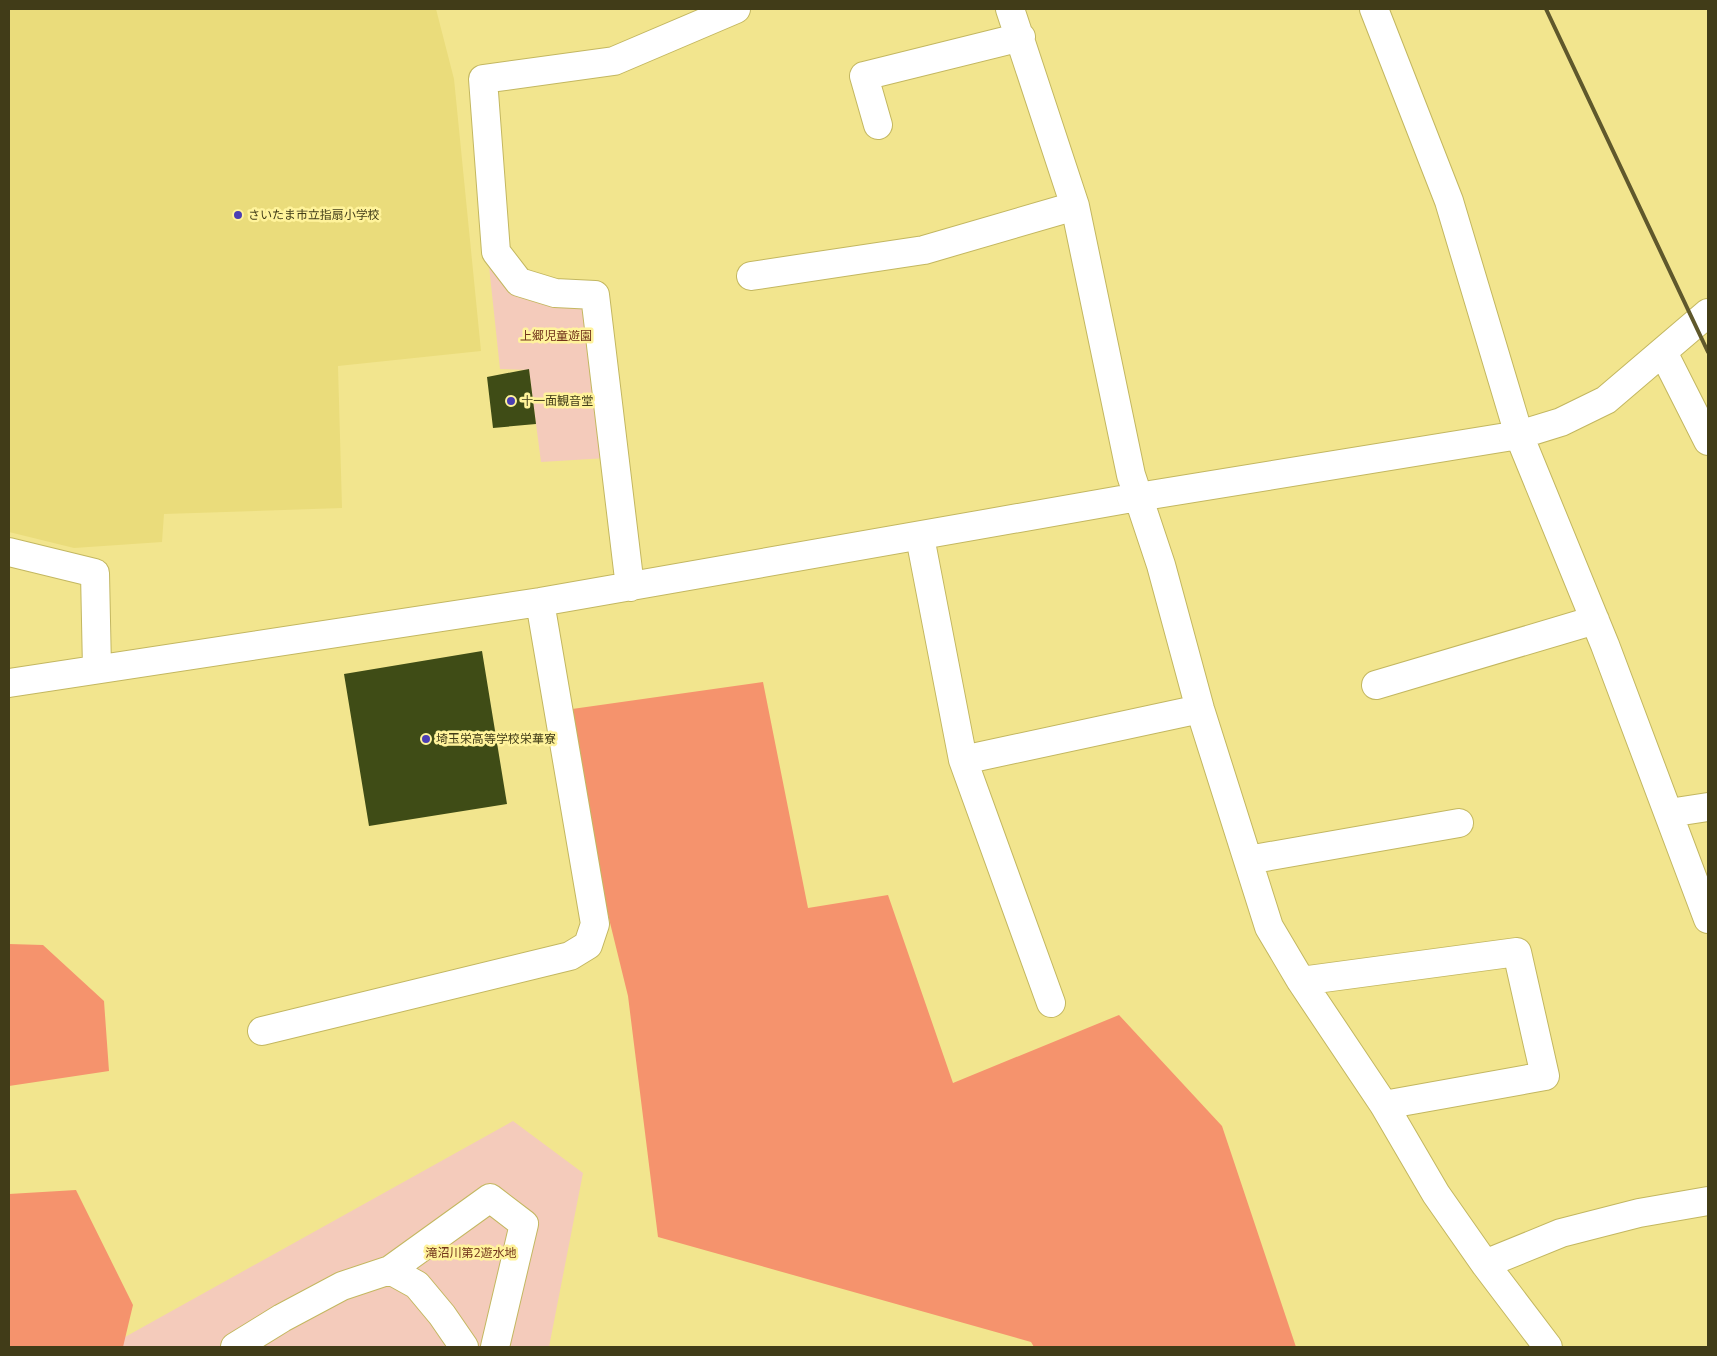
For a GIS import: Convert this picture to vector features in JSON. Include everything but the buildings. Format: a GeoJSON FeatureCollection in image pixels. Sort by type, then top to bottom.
{"type":"FeatureCollection","features":[{"type":"Feature","properties":{"kind":"street"},"geometry":{"type":"LineString","coordinates":[[630,587],[595,295],[555,293],[519,282],[496,252],[482,79],[614,61],[736,9]]}},
{"type":"Feature","properties":{"kind":"street"},"geometry":{"type":"LineString","coordinates":[[1010,9],[1021,37],[1075,206],[1131,475],[1161,565],[1200,709],[1269,927],[1301,980],[1384,1105],[1436,1194],[1485,1264],[1548,1347]]}},
{"type":"Feature","properties":{"kind":"street"},"geometry":{"type":"LineString","coordinates":[[1374,9],[1449,201],[1519,435],[1595,620],[1708,919]]}},
{"type":"Feature","properties":{"kind":"street"},"geometry":{"type":"LineString","coordinates":[[878,125],[864,76],[1021,37]]}},
{"type":"Feature","properties":{"kind":"street"},"geometry":{"type":"LineString","coordinates":[[752,276],[924,250],[1075,206]]}},
{"type":"Feature","properties":{"kind":"street"},"geometry":{"type":"LineString","coordinates":[[9,683],[97,668],[540,602],[920,537],[1138,497],[1519,435],[1561,422],[1606,400],[1708,313]]}},
{"type":"Feature","properties":{"kind":"street"},"geometry":{"type":"LineString","coordinates":[[1663,352],[1708,441]]}},
{"type":"Feature","properties":{"kind":"street"},"geometry":{"type":"LineString","coordinates":[[920,537],[963,760],[1051,1003]]}},
{"type":"Feature","properties":{"kind":"street"},"geometry":{"type":"LineString","coordinates":[[9,552],[95,573],[97,668]]}},
{"type":"Feature","properties":{"kind":"street"},"geometry":{"type":"LineString","coordinates":[[262,1031],[570,956],[588,945],[595,924],[540,602]]}},
{"type":"Feature","properties":{"kind":"street"},"geometry":{"type":"LineString","coordinates":[[1376,685],[1595,620]]}},
{"type":"Feature","properties":{"kind":"street"},"geometry":{"type":"LineString","coordinates":[[963,760],[1200,709]]}},
{"type":"Feature","properties":{"kind":"street"},"geometry":{"type":"LineString","coordinates":[[1669,813],[1708,807]]}},
{"type":"Feature","properties":{"kind":"street"},"geometry":{"type":"LineString","coordinates":[[1248,860],[1459,823]]}},
{"type":"Feature","properties":{"kind":"street"},"geometry":{"type":"LineString","coordinates":[[1301,980],[1516,952],[1545,1076],[1384,1105]]}},
{"type":"Feature","properties":{"kind":"street"},"geometry":{"type":"LineString","coordinates":[[235,1347],[282,1318],[342,1286],[390,1270],[490,1198],[524,1224],[496,1347]]}},
{"type":"Feature","properties":{"kind":"street"},"geometry":{"type":"LineString","coordinates":[[1485,1264],[1561,1233],[1639,1213],[1708,1201]]}},
{"type":"Feature","properties":{"kind":"street"},"geometry":{"type":"LineString","coordinates":[[390,1270],[416,1285],[442,1315],[464,1347]]}},
{"type":"Feature","properties":{"kind":"shaded area","name":"さいたま市立指扇小学校"},"geometry":{"type":"Polygon","coordinates":[[[9,9],[436,9],[454,79],[481,351],[338,366],[342,508],[164,514],[162,542],[74,548],[9,532],[9,9]]]}},
{"type":"Feature","properties":{"kind":"shaded area"},"geometry":{"type":"Polygon","coordinates":[[[763,682],[808,908],[888,895],[953,1083],[1119,1015],[1222,1126],[1296,1347],[1034,1347],[1031,1342],[658,1237],[628,996],[558,711],[763,682]]]}},
{"type":"Feature","properties":{"kind":"shaded area"},"geometry":{"type":"Polygon","coordinates":[[[9,944],[43,945],[104,1001],[109,1071],[9,1086],[9,944]]]}},
{"type":"Feature","properties":{"kind":"shaded area"},"geometry":{"type":"Polygon","coordinates":[[[76,1190],[133,1305],[123,1347],[9,1347],[9,1194],[76,1190]]]}},
{"type":"Feature","properties":{"kind":"green space","name":"上郷児童遊園"},"geometry":{"type":"Polygon","coordinates":[[[498,262],[595,295],[607,458],[541,462],[529,370],[500,369],[489,266],[498,262]]]}},
{"type":"Feature","properties":{"kind":"green space","name":"滝沼川第2遊水地"},"geometry":{"type":"Polygon","coordinates":[[[513,1121],[583,1173],[549,1347],[107,1347],[513,1121]]]}},
{"type":"Feature","properties":{"kind":"railway"},"geometry":{"type":"LineString","coordinates":[[1546,9],[1708,352]]}},
{"type":"Feature","properties":{"kind":"place","name":"さいたま市立指扇小学校"},"geometry":{"type":"Point","coordinates":[238,215]}},
{"type":"Feature","properties":{"kind":"place","name":"十一面観音堂"},"geometry":{"type":"Point","coordinates":[511,401]}},
{"type":"Feature","properties":{"kind":"place","name":"埼玉栄高等学校栄華寮"},"geometry":{"type":"Point","coordinates":[426,739]}}]}
